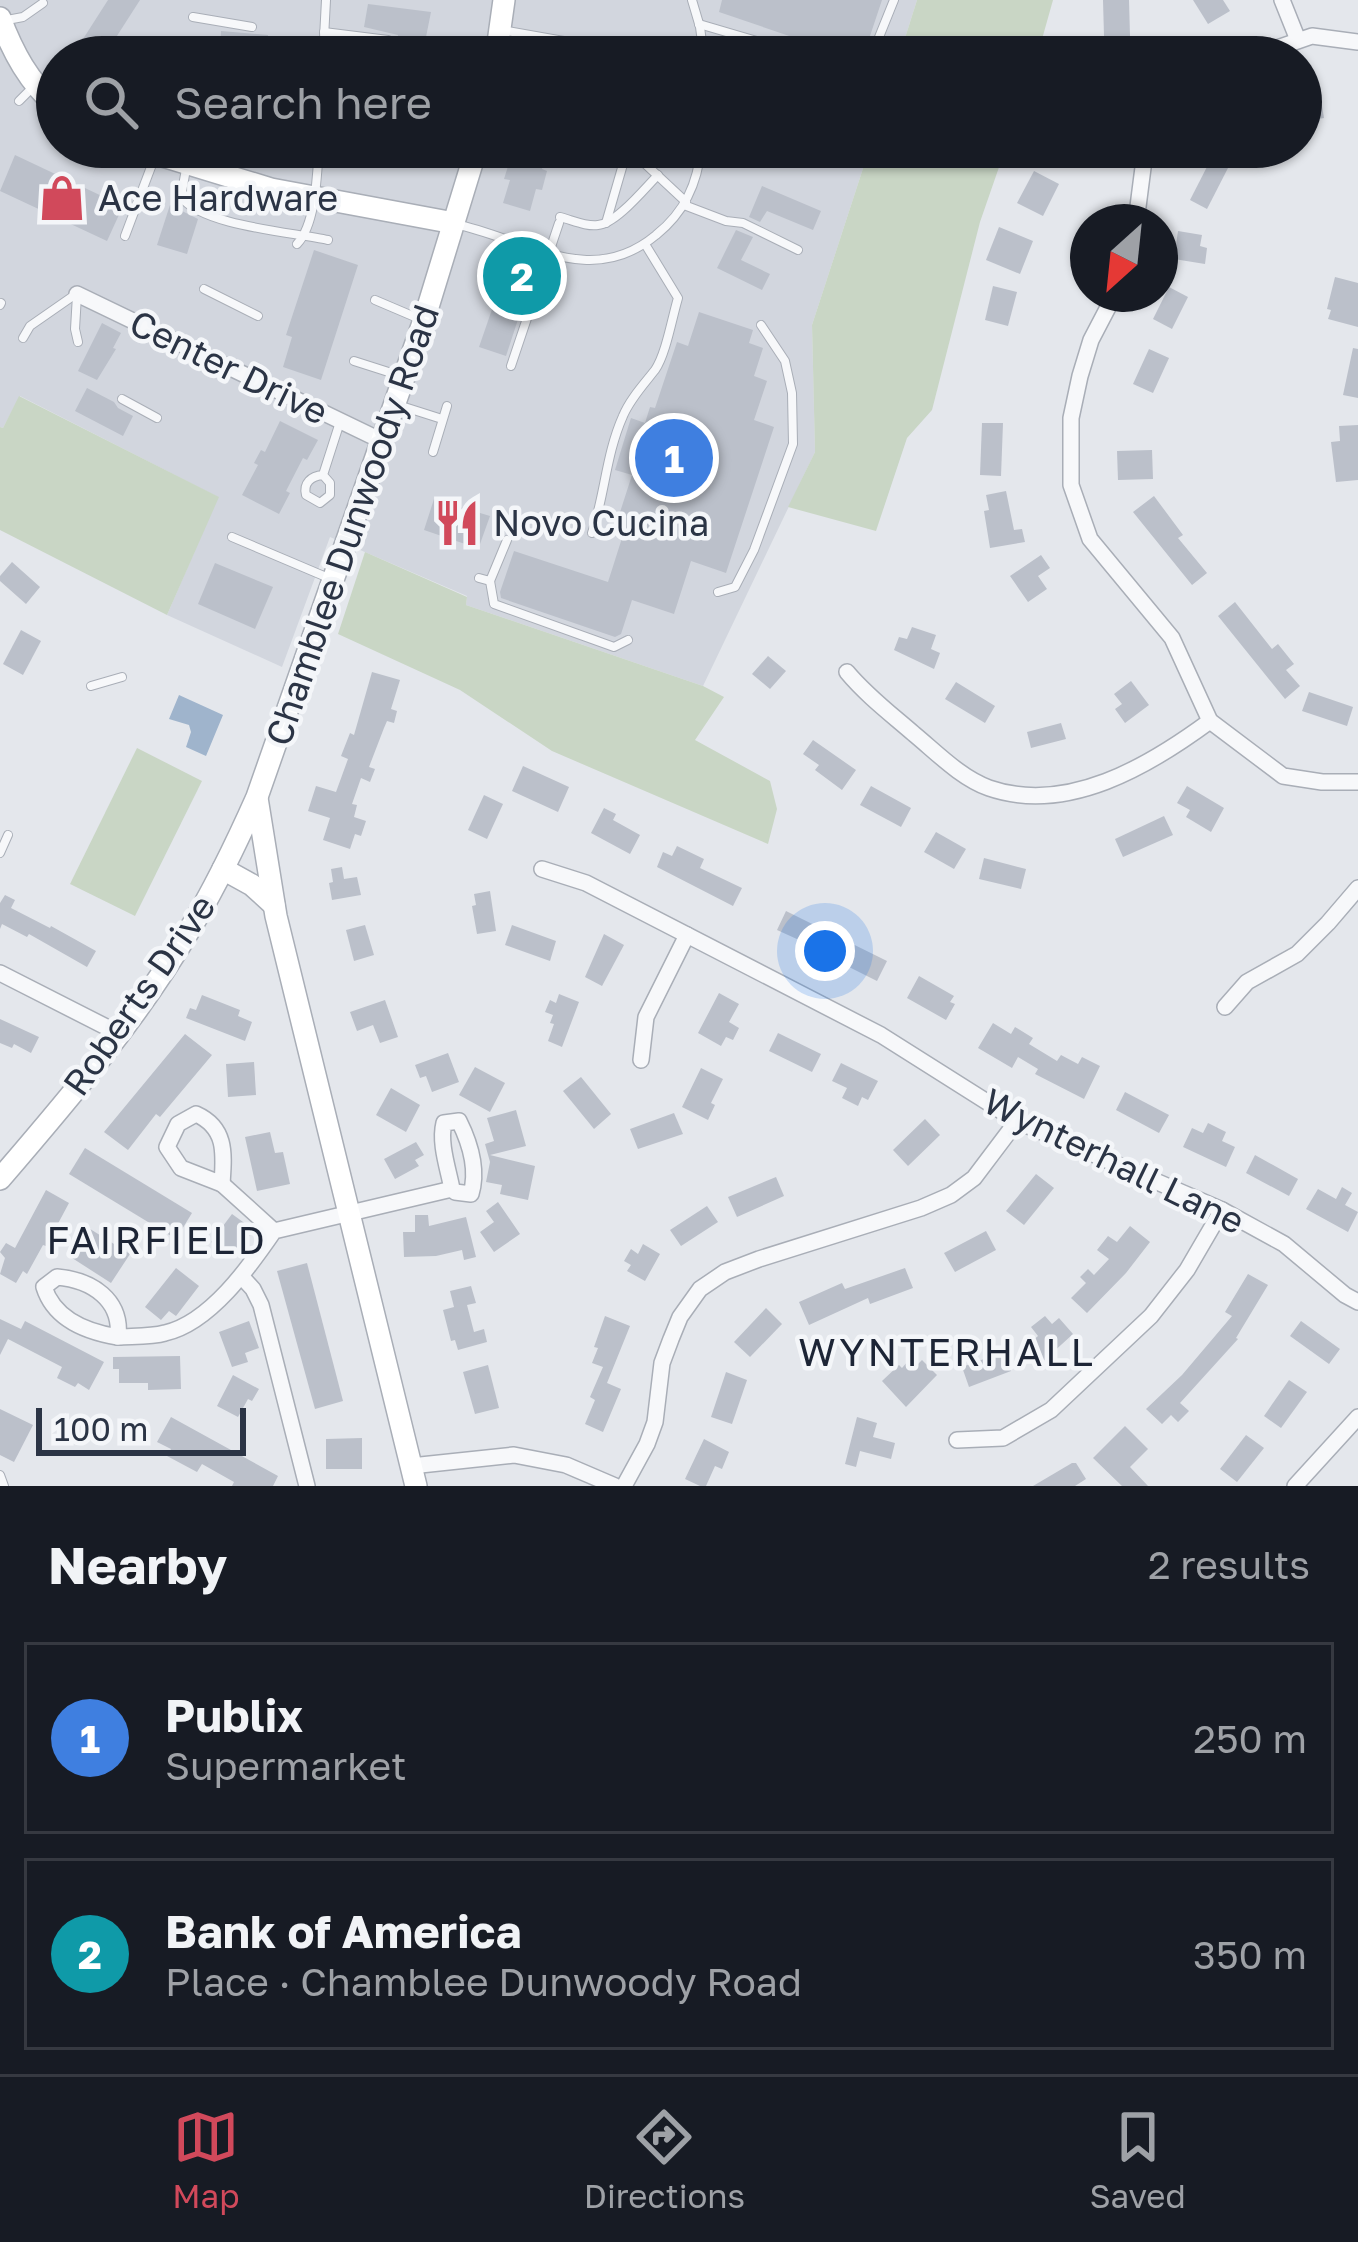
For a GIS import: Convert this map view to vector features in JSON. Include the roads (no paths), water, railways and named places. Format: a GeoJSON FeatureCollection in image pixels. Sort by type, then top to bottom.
{"type":"FeatureCollection","features":[{"type":"Feature","properties":{"kind":"street"},"geometry":{"type":"LineString","coordinates":[[499,36],[504,0]]}},
{"type":"Feature","properties":{"kind":"street"},"geometry":{"type":"LineString","coordinates":[[1282,0],[1296,36]]}},
{"type":"Feature","properties":{"kind":"street"},"geometry":{"type":"LineString","coordinates":[[0,20],[18,61],[36,84]]}},
{"type":"Feature","properties":{"kind":"street"},"geometry":{"type":"LineString","coordinates":[[1322,37],[1358,41]]}},
{"type":"Feature","properties":{"kind":"street"},"geometry":{"type":"LineString","coordinates":[[197,168],[271,189],[454,224]]}},
{"type":"Feature","properties":{"kind":"street","name":"Chamblee Dunwoody Road"},"geometry":{"type":"LineString","coordinates":[[414,1476],[274,905],[257,797],[424,320],[471,168]]}},
{"type":"Feature","properties":{"kind":"street"},"geometry":{"type":"LineString","coordinates":[[1138,204],[1143,168]]}},
{"type":"Feature","properties":{"kind":"street","name":"Center Drive"},"geometry":{"type":"LineString","coordinates":[[77,294],[265,393],[380,440]]}},
{"type":"Feature","properties":{"kind":"street"},"geometry":{"type":"LineString","coordinates":[[1106,312],[1091,340],[1071,418],[1070,485],[1090,538],[1172,638],[1210,721],[1283,776],[1358,782]]}},
{"type":"Feature","properties":{"kind":"street"},"geometry":{"type":"LineString","coordinates":[[847,671],[863,692],[954,767],[986,787],[1023,796],[1048,796],[1091,786],[1134,769],[1210,721]]}},
{"type":"Feature","properties":{"kind":"street","name":"Roberts Drive"},"geometry":{"type":"LineString","coordinates":[[0,1179],[81,1084],[189,932],[257,797]]}},
{"type":"Feature","properties":{"kind":"street"},"geometry":{"type":"LineString","coordinates":[[223,869],[252,885],[274,905]]}},
{"type":"Feature","properties":{"kind":"street","name":"Wynterhall Lane"},"geometry":{"type":"LineString","coordinates":[[542,869],[586,883],[880,1035],[1017,1120],[1222,1210],[1284,1244],[1358,1302]]}},
{"type":"Feature","properties":{"kind":"street"},"geometry":{"type":"LineString","coordinates":[[1225,1006],[1247,982],[1297,954],[1358,888]]}},
{"type":"Feature","properties":{"kind":"street"},"geometry":{"type":"LineString","coordinates":[[641,1060],[646,1017],[687,935]]}},
{"type":"Feature","properties":{"kind":"street"},"geometry":{"type":"LineString","coordinates":[[0,974],[118,1033]]}},
{"type":"Feature","properties":{"kind":"street"},"geometry":{"type":"LineString","coordinates":[[221,1184],[220,1139],[212,1121],[196,1114],[178,1124],[167,1147],[181,1168],[221,1184],[274,1231]]}},
{"type":"Feature","properties":{"kind":"street"},"geometry":{"type":"LineString","coordinates":[[625,1486],[655,1422],[662,1363],[671,1339],[700,1289],[725,1272],[759,1259],[951,1195],[974,1178],[1017,1120]]}},
{"type":"Feature","properties":{"kind":"street"},"geometry":{"type":"LineString","coordinates":[[118,1337],[120,1319],[110,1300],[74,1278],[57,1276],[44,1287],[49,1302],[74,1323],[97,1334],[118,1337],[168,1333],[198,1316],[242,1277],[274,1231],[452,1189]]}},
{"type":"Feature","properties":{"kind":"street"},"geometry":{"type":"LineString","coordinates":[[957,1440],[1003,1438],[1051,1410],[1150,1316],[1187,1270],[1222,1210]]}},
{"type":"Feature","properties":{"kind":"street"},"geometry":{"type":"LineString","coordinates":[[242,1277],[262,1304],[307,1486]]}},
{"type":"Feature","properties":{"kind":"street"},"geometry":{"type":"LineString","coordinates":[[1295,1486],[1358,1417]]}},
{"type":"Feature","properties":{"kind":"street"},"geometry":{"type":"LineString","coordinates":[[414,1476],[514,1455],[566,1465],[615,1486]]}},
{"type":"Feature","properties":{"kind":"lane"},"geometry":{"type":"LineString","coordinates":[[325,36],[326,0]]}},
{"type":"Feature","properties":{"kind":"lane"},"geometry":{"type":"LineString","coordinates":[[692,0],[701,36]]}},
{"type":"Feature","properties":{"kind":"lane"},"geometry":{"type":"LineString","coordinates":[[879,36],[894,0]]}},
{"type":"Feature","properties":{"kind":"lane"},"geometry":{"type":"LineString","coordinates":[[0,20],[23,17],[43,3]]}},
{"type":"Feature","properties":{"kind":"lane"},"geometry":{"type":"LineString","coordinates":[[193,17],[252,27]]}},
{"type":"Feature","properties":{"kind":"lane"},"geometry":{"type":"LineString","coordinates":[[699,24],[745,36]]}},
{"type":"Feature","properties":{"kind":"lane"},"geometry":{"type":"LineString","coordinates":[[500,29],[538,36]]}},
{"type":"Feature","properties":{"kind":"lane"},"geometry":{"type":"LineString","coordinates":[[325,32],[356,36]]}},
{"type":"Feature","properties":{"kind":"lane"},"geometry":{"type":"LineString","coordinates":[[125,236],[141,191],[143,168]]}},
{"type":"Feature","properties":{"kind":"lane"},"geometry":{"type":"LineString","coordinates":[[186,168],[182,197],[188,206],[230,223],[328,240]]}},
{"type":"Feature","properties":{"kind":"lane"},"geometry":{"type":"LineString","coordinates":[[297,244],[306,235],[317,168]]}},
{"type":"Feature","properties":{"kind":"lane"},"geometry":{"type":"LineString","coordinates":[[605,224],[622,168]]}},
{"type":"Feature","properties":{"kind":"lane"},"geometry":{"type":"LineString","coordinates":[[650,168],[685,203],[726,221],[743,223],[798,250]]}},
{"type":"Feature","properties":{"kind":"lane"},"geometry":{"type":"LineString","coordinates":[[454,224],[572,260],[604,261],[635,250],[673,220],[698,168]]}},
{"type":"Feature","properties":{"kind":"lane"},"geometry":{"type":"LineString","coordinates":[[511,365],[559,220],[605,224],[658,175]]}},
{"type":"Feature","properties":{"kind":"lane"},"geometry":{"type":"LineString","coordinates":[[592,533],[623,413],[657,367],[684,299],[645,244]]}},
{"type":"Feature","properties":{"kind":"lane"},"geometry":{"type":"LineString","coordinates":[[204,289],[258,316]]}},
{"type":"Feature","properties":{"kind":"lane"},"geometry":{"type":"LineString","coordinates":[[11,326],[24,336],[30,326],[77,294]]}},
{"type":"Feature","properties":{"kind":"lane"},"geometry":{"type":"LineString","coordinates":[[77,294],[78,342]]}},
{"type":"Feature","properties":{"kind":"lane"},"geometry":{"type":"LineString","coordinates":[[375,299],[424,320]]}},
{"type":"Feature","properties":{"kind":"lane"},"geometry":{"type":"LineString","coordinates":[[718,592],[735,587],[754,550],[793,444],[792,393],[785,361],[761,325]]}},
{"type":"Feature","properties":{"kind":"lane"},"geometry":{"type":"LineString","coordinates":[[354,361],[403,376]]}},
{"type":"Feature","properties":{"kind":"lane"},"geometry":{"type":"LineString","coordinates":[[122,399],[158,418]]}},
{"type":"Feature","properties":{"kind":"lane"},"geometry":{"type":"LineString","coordinates":[[393,403],[442,419]]}},
{"type":"Feature","properties":{"kind":"lane"},"geometry":{"type":"LineString","coordinates":[[434,452],[447,406]]}},
{"type":"Feature","properties":{"kind":"lane"},"geometry":{"type":"LineString","coordinates":[[322,475],[340,421]]}},
{"type":"Feature","properties":{"kind":"lane"},"geometry":{"type":"LineString","coordinates":[[232,538],[332,579]]}},
{"type":"Feature","properties":{"kind":"lane"},"geometry":{"type":"LineString","coordinates":[[507,540],[485,579],[494,604],[614,647],[628,640]]}},
{"type":"Feature","properties":{"kind":"lane"},"geometry":{"type":"LineString","coordinates":[[91,686],[122,677]]}},
{"type":"Feature","properties":{"kind":"lane"},"geometry":{"type":"LineString","coordinates":[[0,854],[8,835]]}},
{"type":"Feature","properties":{"kind":"lane"},"geometry":{"type":"LineString","coordinates":[[0,1475],[4,1486]]}},
{"type":"Feature","properties":{"kind":"water"},"geometry":{"type":"Polygon","coordinates":[[[179,695],[223,715],[206,756],[186,747],[189,725],[169,719],[179,695]]]}},
{"type":"Feature","properties":{"kind":"place","name":"Ace Hardware"},"geometry":{"type":"Point","coordinates":[62,198]}},
{"type":"Feature","properties":{"kind":"place","name":"Bank of America"},"geometry":{"type":"Point","coordinates":[522,276]}},
{"type":"Feature","properties":{"kind":"place","name":"Publix"},"geometry":{"type":"Point","coordinates":[674,458]}},
{"type":"Feature","properties":{"kind":"place","name":"Novo Cucina"},"geometry":{"type":"Point","coordinates":[457,523]}},
{"type":"Feature","properties":{"kind":"district","name":"FAIRFIELD"},"geometry":{"type":"Point","coordinates":[157,1240]}},
{"type":"Feature","properties":{"kind":"district","name":"WYNTERHALL"},"geometry":{"type":"Point","coordinates":[947,1352]}}]}
